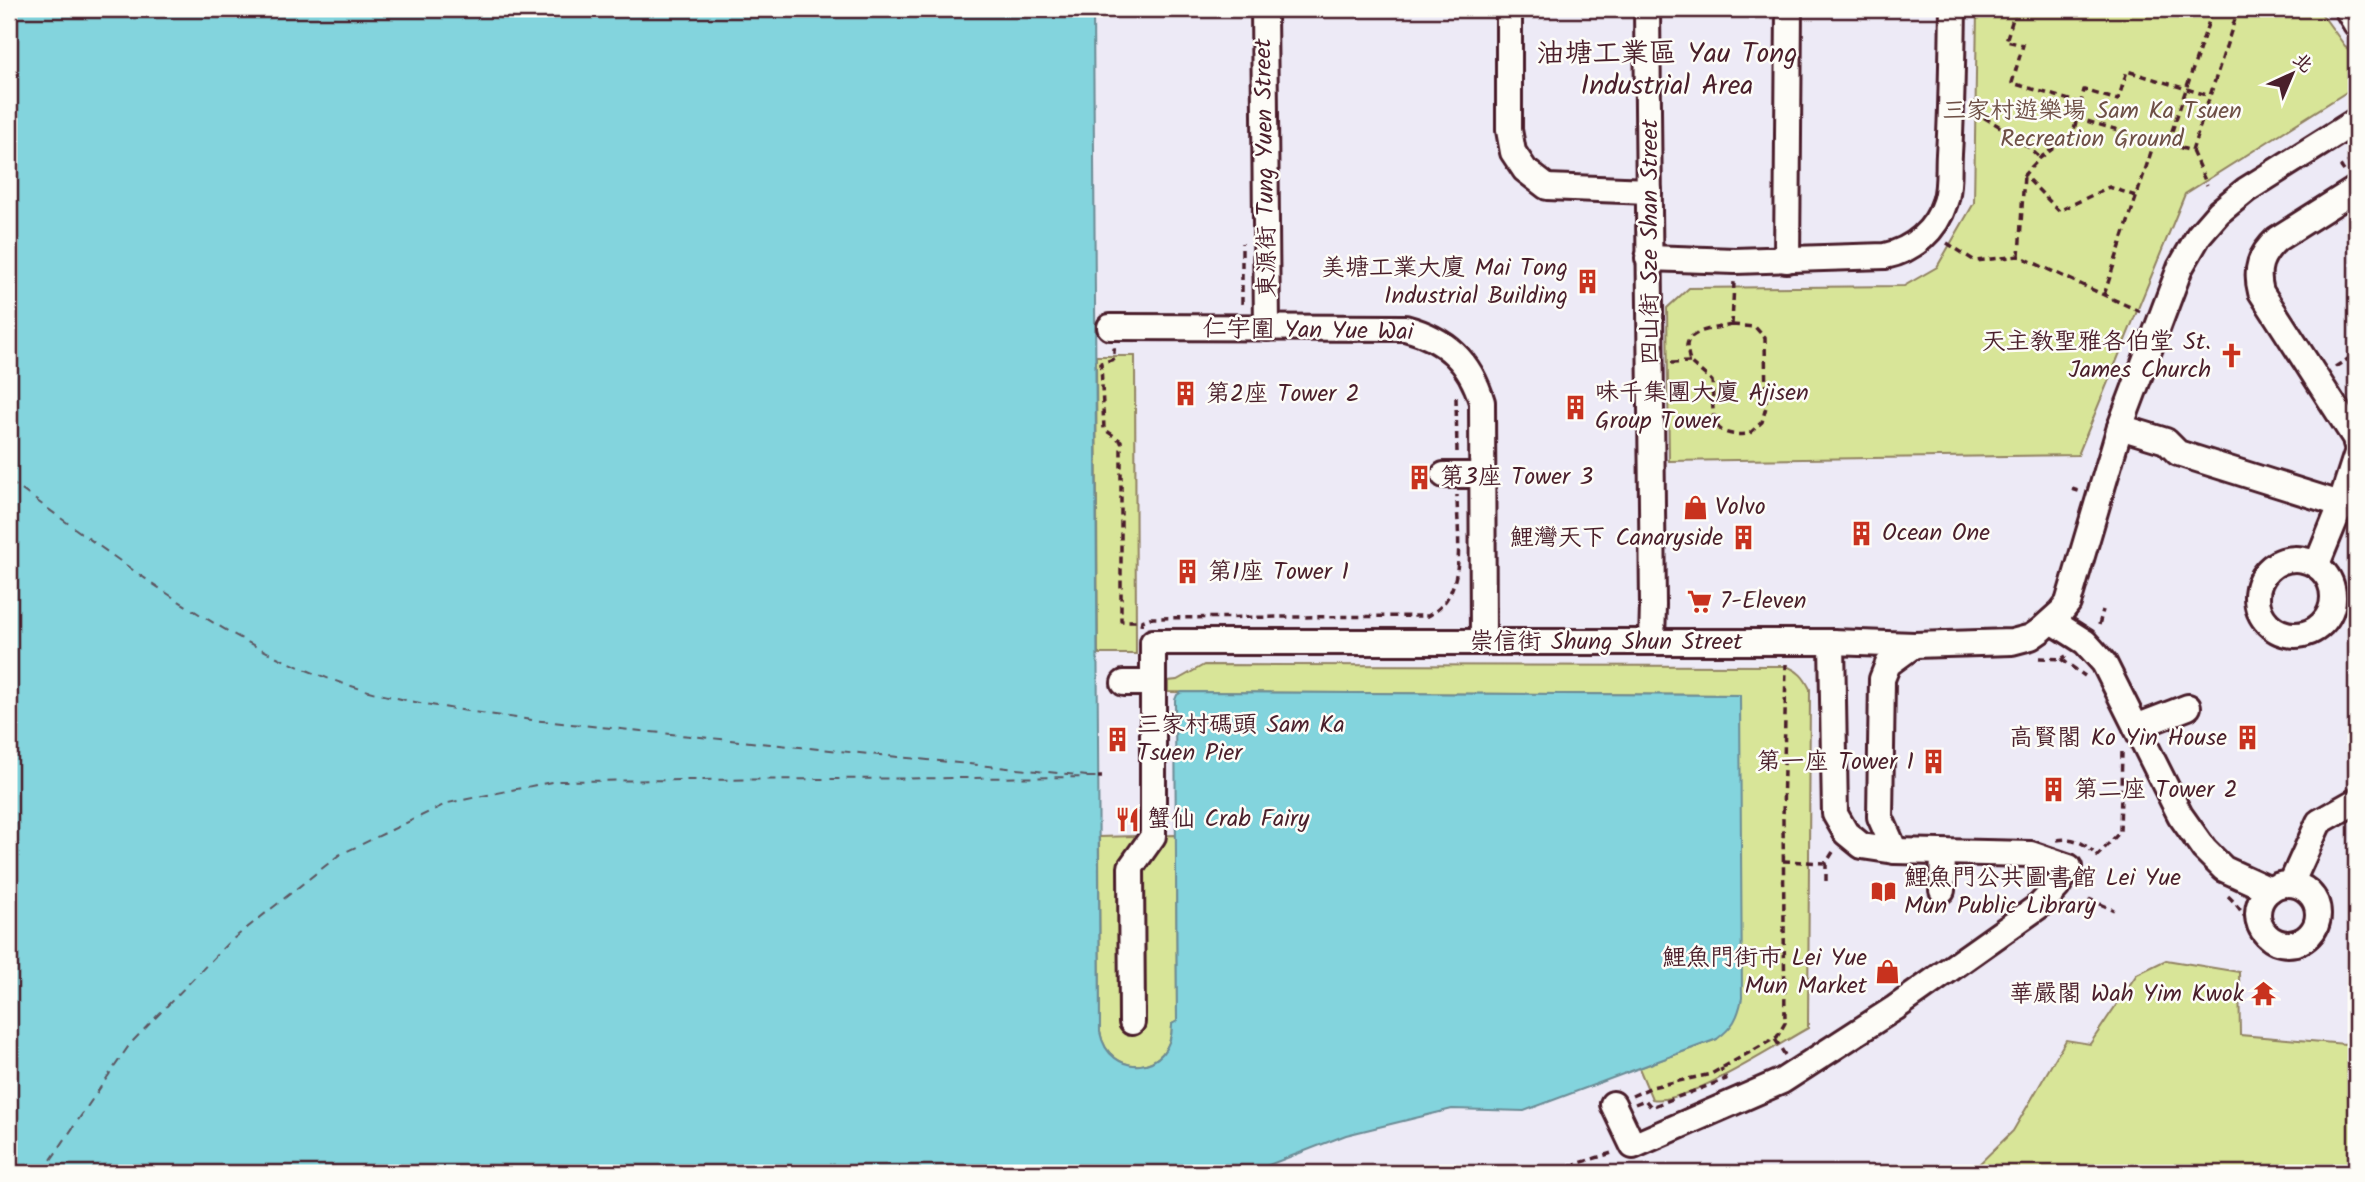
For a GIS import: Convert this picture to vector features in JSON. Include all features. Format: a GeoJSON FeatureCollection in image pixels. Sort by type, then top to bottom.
{"type":"FeatureCollection","features":[{"type":"Feature","properties":{"kind":"street","name":"東源街 Tung Yuen Street"},"geometry":{"type":"LineString","coordinates":[[1264,9],[1267,328]]}},
{"type":"Feature","properties":{"kind":"street"},"geometry":{"type":"LineString","coordinates":[[1509,9],[1509,130],[1513,152],[1525,170],[1546,187],[1649,191]]}},
{"type":"Feature","properties":{"kind":"street","name":"四山街 Sze Shan Street"},"geometry":{"type":"LineString","coordinates":[[1647,9],[1652,642]]}},
{"type":"Feature","properties":{"kind":"street"},"geometry":{"type":"LineString","coordinates":[[1787,260],[1789,9]]}},
{"type":"Feature","properties":{"kind":"street"},"geometry":{"type":"LineString","coordinates":[[1648,258],[1734,261],[1885,257],[1901,253],[1916,244],[1932,228],[1946,201],[1952,103],[1953,9]]}},
{"type":"Feature","properties":{"kind":"street"},"geometry":{"type":"LineString","coordinates":[[2347,9],[2356,24]]}},
{"type":"Feature","properties":{"kind":"street"},"geometry":{"type":"LineString","coordinates":[[2356,121],[2246,190],[2219,212],[2199,235],[2180,268],[2118,434],[2068,603],[2052,621],[2085,642],[2104,663],[2127,734],[2204,849],[2224,869],[2280,887],[2319,822],[2356,801]]}},
{"type":"Feature","properties":{"kind":"street"},"geometry":{"type":"LineString","coordinates":[[2351,182],[2272,244],[2258,264],[2258,279],[2261,292],[2356,443]]}},
{"type":"Feature","properties":{"kind":"street","name":"仁宇圍 Yan Yue Wai"},"geometry":{"type":"LineString","coordinates":[[1112,338],[1267,328],[1405,328],[1441,341],[1462,360],[1477,384],[1482,402],[1483,642]]}},
{"type":"Feature","properties":{"kind":"street"},"geometry":{"type":"LineString","coordinates":[[2118,434],[2166,442],[2178,453],[2348,507]]}},
{"type":"Feature","properties":{"kind":"street"},"geometry":{"type":"LineString","coordinates":[[2316,564],[2348,507],[2356,456]]}},
{"type":"Feature","properties":{"kind":"street"},"geometry":{"type":"LineString","coordinates":[[1450,475],[1482,475]]}},
{"type":"Feature","properties":{"kind":"street","name":"崇信街 Shung Shun Street"},"geometry":{"type":"LineString","coordinates":[[1148,632],[1483,642],[1832,642],[1914,645],[2012,642],[2031,637],[2052,621]]}},
{"type":"Feature","properties":{"kind":"street"},"geometry":{"type":"LineString","coordinates":[[1132,1022],[1131,867],[1153,836],[1153,683],[1148,632]]}},
{"type":"Feature","properties":{"kind":"street"},"geometry":{"type":"LineString","coordinates":[[1622,1104],[1633,1146],[1782,1081],[1895,1008],[2039,906],[2057,887],[2069,867],[2031,854],[1895,851],[1862,846],[1846,834],[1835,814],[1832,642]]}},
{"type":"Feature","properties":{"kind":"street"},"geometry":{"type":"LineString","coordinates":[[1895,851],[1880,817],[1882,679],[1888,664],[1914,645]]}},
{"type":"Feature","properties":{"kind":"street"},"geometry":{"type":"LineString","coordinates":[[1124,683],[1153,683]]}},
{"type":"Feature","properties":{"kind":"street"},"geometry":{"type":"LineString","coordinates":[[2127,734],[2188,707]]}},
{"type":"Feature","properties":{"kind":"street"},"geometry":{"type":"LineString","coordinates":[[1942,890],[1943,853]]}},
{"type":"Feature","properties":{"kind":"path"},"geometry":{"type":"LineString","coordinates":[[2016,9],[2006,41],[2023,45],[2012,83],[2080,103]]}},
{"type":"Feature","properties":{"kind":"path"},"geometry":{"type":"LineString","coordinates":[[2168,144],[2213,9],[2236,16],[2192,151],[2207,185]]}},
{"type":"Feature","properties":{"kind":"path"},"geometry":{"type":"LineString","coordinates":[[2019,256],[2025,176],[2040,158],[2073,134],[2084,90],[2118,100],[2127,71],[2210,96]]}},
{"type":"Feature","properties":{"kind":"path"},"geometry":{"type":"LineString","coordinates":[[1966,109],[2002,127],[2040,158]]}},
{"type":"Feature","properties":{"kind":"path"},"geometry":{"type":"LineString","coordinates":[[2076,118],[2192,151]]}},
{"type":"Feature","properties":{"kind":"path"},"geometry":{"type":"LineString","coordinates":[[2104,295],[2155,140]]}},
{"type":"Feature","properties":{"kind":"path"},"geometry":{"type":"LineString","coordinates":[[2351,182],[2341,167],[2356,157]]}},
{"type":"Feature","properties":{"kind":"path"},"geometry":{"type":"LineString","coordinates":[[2025,176],[2059,211],[2109,187],[2136,196]]}},
{"type":"Feature","properties":{"kind":"path"},"geometry":{"type":"LineString","coordinates":[[1941,237],[1975,261],[2019,256],[2141,312]]}},
{"type":"Feature","properties":{"kind":"path"},"geometry":{"type":"LineString","coordinates":[[1732,325],[1734,274]]}},
{"type":"Feature","properties":{"kind":"path"},"geometry":{"type":"LineString","coordinates":[[1732,325],[1755,327],[1765,338],[1766,407],[1762,422],[1749,434],[1731,434],[1714,423],[1711,412],[1712,381],[1690,362],[1687,344],[1700,332],[1732,325]]}},
{"type":"Feature","properties":{"kind":"path"},"geometry":{"type":"LineString","coordinates":[[1112,338],[1128,349]]}},
{"type":"Feature","properties":{"kind":"path"},"geometry":{"type":"LineString","coordinates":[[1112,338],[1114,359],[1101,363],[1104,429],[1121,441],[1121,621],[1148,632]]}},
{"type":"Feature","properties":{"kind":"path"},"geometry":{"type":"LineString","coordinates":[[2333,369],[2356,354]]}},
{"type":"Feature","properties":{"kind":"path"},"geometry":{"type":"LineString","coordinates":[[1662,364],[1690,362]]}},
{"type":"Feature","properties":{"kind":"path"},"geometry":{"type":"LineString","coordinates":[[1451,595],[1457,579],[1450,475],[1456,395]]}},
{"type":"Feature","properties":{"kind":"path"},"geometry":{"type":"LineString","coordinates":[[2061,659],[2087,677]]}},
{"type":"Feature","properties":{"kind":"path"},"geometry":{"type":"LineString","coordinates":[[1622,1104],[1652,1087],[1711,1074],[1777,1037],[1785,1023],[1783,861],[1786,664]]}},
{"type":"Feature","properties":{"kind":"path"},"geometry":{"type":"LineString","coordinates":[[2049,842],[2063,838],[2074,839],[2095,855],[2120,832],[2123,753],[2127,734]]}},
{"type":"Feature","properties":{"kind":"path"},"geometry":{"type":"LineString","coordinates":[[1826,881],[1826,863],[1833,852]]}},
{"type":"Feature","properties":{"kind":"path"},"geometry":{"type":"LineString","coordinates":[[1783,861],[1826,863]]}},
{"type":"Feature","properties":{"kind":"path"},"geometry":{"type":"LineString","coordinates":[[2089,900],[2114,910]]}},
{"type":"Feature","properties":{"kind":"path"},"geometry":{"type":"LineString","coordinates":[[1622,1104],[1645,1100],[1651,1107],[1726,1079],[1721,1068]]}},
{"type":"Feature","properties":{"kind":"path"},"geometry":{"type":"LineString","coordinates":[[1547,1173],[1627,1149]]}},
{"type":"Feature","properties":{"kind":"green space","name":"三家村遊樂場 Sam Ka Tsuen Recreation Ground"},"geometry":{"type":"Polygon","coordinates":[[[1977,9],[2318,9],[2353,57],[2356,86],[2185,194],[2078,455],[1669,461],[1667,308],[1689,288],[1904,286],[1937,267],[1974,203],[1977,9]]]}},
{"type":"Feature","properties":{"kind":"green space"},"geometry":{"type":"Polygon","coordinates":[[[1096,356],[1135,356],[1136,654],[1098,654],[1096,356]]]}},
{"type":"Feature","properties":{"kind":"green space"},"geometry":{"type":"Polygon","coordinates":[[[1204,665],[1786,666],[1794,670],[1810,689],[1808,1028],[1707,1084],[1667,1099],[1652,1099],[1639,1068],[1717,1039],[1740,695],[1168,692],[1168,681],[1177,680],[1204,665]]]}},
{"type":"Feature","properties":{"kind":"green space"},"geometry":{"type":"Polygon","coordinates":[[[1176,835],[1177,1022],[1172,1024],[1170,1041],[1162,1054],[1152,1062],[1127,1064],[1115,1058],[1106,1048],[1100,1032],[1099,837],[1176,835]]]}},
{"type":"Feature","properties":{"kind":"green space"},"geometry":{"type":"Polygon","coordinates":[[[2166,960],[2239,972],[2240,1035],[2345,1044],[2356,1031],[2356,1173],[1970,1173],[2013,1131],[2066,1040],[2090,1044],[2137,974],[2166,960]]]}},
{"type":"Feature","properties":{"kind":"water"},"geometry":{"type":"Polygon","coordinates":[[[9,9],[1093,9],[1100,1032],[1106,1048],[1115,1058],[1127,1064],[1152,1062],[1162,1054],[1170,1041],[1172,1024],[1177,1021],[1175,700],[1182,692],[1740,695],[1742,998],[1734,1021],[1717,1039],[1524,1111],[1452,1109],[1346,1135],[1248,1173],[9,1173],[9,9]]]}},
{"type":"Feature","properties":{"kind":"ferry route"},"geometry":{"type":"LineString","coordinates":[[9,481],[154,585],[230,632],[309,671],[391,697],[532,720],[1087,776]]}},
{"type":"Feature","properties":{"kind":"ferry route"},"geometry":{"type":"LineString","coordinates":[[42,1173],[130,1044],[228,943],[339,855],[448,803],[556,781],[1098,777]]}},
{"type":"Feature","properties":{"kind":"place","name":"美塘工業大廈 Mai Tong Industrial Building"},"geometry":{"type":"Point","coordinates":[1588,282]}},
{"type":"Feature","properties":{"kind":"place","name":"天主教聖雅各伯堂 St. James Church"},"geometry":{"type":"Point","coordinates":[2231,356]}},
{"type":"Feature","properties":{"kind":"place","name":"第2座 Tower 2"},"geometry":{"type":"Point","coordinates":[1186,394]}},
{"type":"Feature","properties":{"kind":"place","name":"味千集團大廈 Ajisen Group Tower"},"geometry":{"type":"Point","coordinates":[1575,407]}},
{"type":"Feature","properties":{"kind":"place","name":"第3座 Tower 3"},"geometry":{"type":"Point","coordinates":[1420,477]}},
{"type":"Feature","properties":{"kind":"place","name":"Volvo"},"geometry":{"type":"Point","coordinates":[1695,507]}},
{"type":"Feature","properties":{"kind":"place","name":"Ocean One"},"geometry":{"type":"Point","coordinates":[1862,533]}},
{"type":"Feature","properties":{"kind":"place","name":"鯉灣天下 Canaryside"},"geometry":{"type":"Point","coordinates":[1743,538]}},
{"type":"Feature","properties":{"kind":"place","name":"第1座 Tower 1"},"geometry":{"type":"Point","coordinates":[1188,572]}},
{"type":"Feature","properties":{"kind":"place","name":"7-Eleven"},"geometry":{"type":"Point","coordinates":[1700,601]}},
{"type":"Feature","properties":{"kind":"place","name":"高賢閣 Ko Yin House"},"geometry":{"type":"Point","coordinates":[2247,738]}},
{"type":"Feature","properties":{"kind":"place","name":"三家村碼頭 Sam Ka Tsuen Pier"},"geometry":{"type":"Point","coordinates":[1117,739]}},
{"type":"Feature","properties":{"kind":"place","name":"第一座 Tower 1"},"geometry":{"type":"Point","coordinates":[1934,762]}},
{"type":"Feature","properties":{"kind":"place","name":"第二座 Tower 2"},"geometry":{"type":"Point","coordinates":[2054,790]}},
{"type":"Feature","properties":{"kind":"place","name":"蟹仙 Crab Fairy"},"geometry":{"type":"Point","coordinates":[1127,819]}},
{"type":"Feature","properties":{"kind":"place","name":"鯉魚門公共圖書館 Lei Yue Mun Public Library"},"geometry":{"type":"Point","coordinates":[1884,892]}},
{"type":"Feature","properties":{"kind":"place","name":"鯉魚門街市 Lei Yue Mun Market"},"geometry":{"type":"Point","coordinates":[1887,972]}},
{"type":"Feature","properties":{"kind":"place","name":"華嚴閣 Wah Yim Kwok"},"geometry":{"type":"Point","coordinates":[2264,994]}},
{"type":"Feature","properties":{"kind":"district","name":"油塘工業區 Yau Tong Industrial Area"},"geometry":{"type":"Point","coordinates":[1667,70]}}]}
